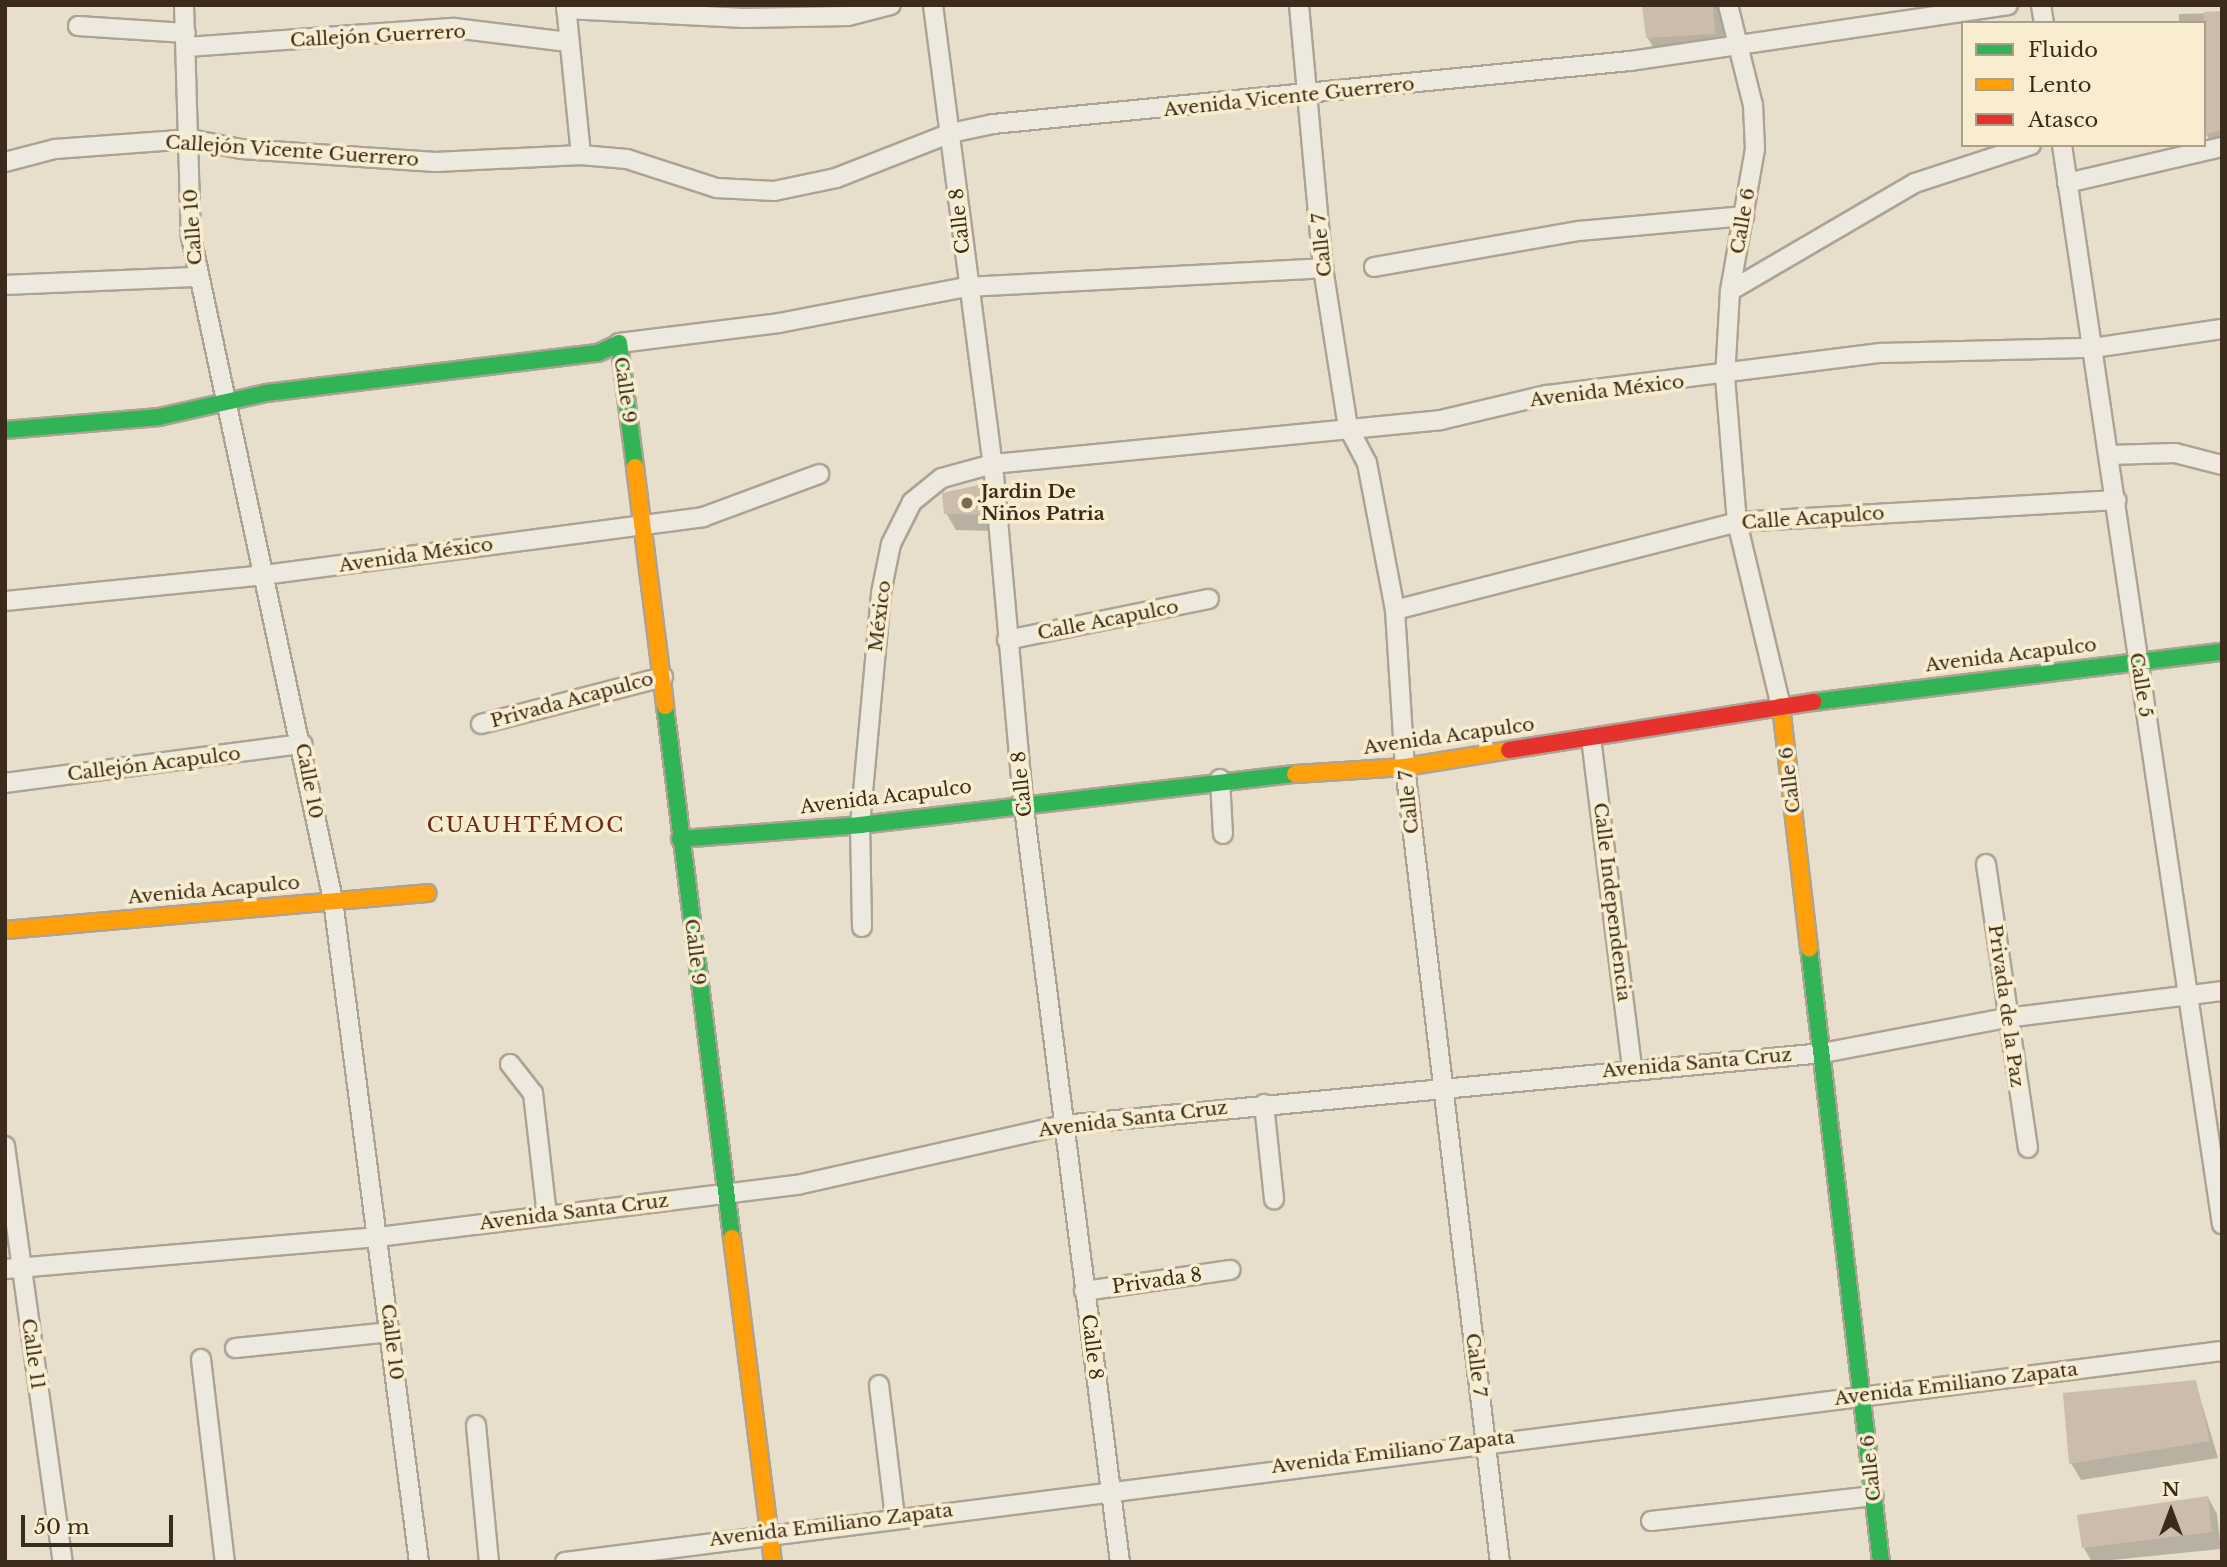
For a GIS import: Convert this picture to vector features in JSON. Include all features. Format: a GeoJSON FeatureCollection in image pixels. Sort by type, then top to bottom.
{"type":"FeatureCollection","features":[{"type":"Feature","properties":{"kind":"street","name":"Calle 10"},"geometry":{"type":"LineString","coordinates":[[184,5],[197,277],[228,404],[302,744],[332,900],[391,1332],[419,1562]]}},
{"type":"Feature","properties":{"kind":"street"},"geometry":{"type":"LineString","coordinates":[[581,155],[566,7],[744,18],[848,16],[891,5]]}},
{"type":"Feature","properties":{"kind":"street","name":"Calle 8"},"geometry":{"type":"LineString","coordinates":[[933,5],[951,133],[966,287],[993,464],[1023,800],[1120,1562]]}},
{"type":"Feature","properties":{"kind":"street","name":"Calle 7"},"geometry":{"type":"LineString","coordinates":[[1299,5],[1323,268],[1348,427],[1367,463],[1395,610],[1405,767],[1441,1087],[1500,1562]]}},
{"type":"Feature","properties":{"kind":"street","name":"Calle 6"},"geometry":{"type":"LineString","coordinates":[[1728,5],[1736,48],[1753,105],[1755,149],[1730,291],[1725,377],[1737,522],[1781,706],[1881,1562]]}},
{"type":"Feature","properties":{"kind":"street","name":"Avenida Vicente Guerrero"},"geometry":{"type":"LineString","coordinates":[[581,155],[627,159],[717,188],[774,191],[835,178],[951,133],[993,124],[1308,97],[1736,48],[2008,5]]}},
{"type":"Feature","properties":{"kind":"street","name":"Callejón Guerrero"},"geometry":{"type":"LineString","coordinates":[[78,26],[187,40],[454,28],[568,42]]}},
{"type":"Feature","properties":{"kind":"street","name":"Callejón Vicente Guerrero"},"geometry":{"type":"LineString","coordinates":[[5,162],[55,149],[190,139],[241,149],[436,162],[581,155]]}},
{"type":"Feature","properties":{"kind":"street"},"geometry":{"type":"LineString","coordinates":[[1730,291],[1927,177],[2024,147]]}},
{"type":"Feature","properties":{"kind":"street","name":"Calle 5"},"geometry":{"type":"LineString","coordinates":[[2062,147],[2222,1224]]}},
{"type":"Feature","properties":{"kind":"street"},"geometry":{"type":"LineString","coordinates":[[2067,183],[2222,147]]}},
{"type":"Feature","properties":{"kind":"street"},"geometry":{"type":"LineString","coordinates":[[1374,267],[1579,231],[1744,216]]}},
{"type":"Feature","properties":{"kind":"street"},"geometry":{"type":"LineString","coordinates":[[5,430],[228,404],[437,369],[598,353],[619,343],[779,323],[966,287],[1323,268]]}},
{"type":"Feature","properties":{"kind":"street"},"geometry":{"type":"LineString","coordinates":[[5,285],[197,277]]}},
{"type":"Feature","properties":{"kind":"street","name":"Avenida México"},"geometry":{"type":"LineString","coordinates":[[993,464],[1348,427],[1441,420],[1547,395],[1725,377],[1918,350],[2093,348],[2222,329]]}},
{"type":"Feature","properties":{"kind":"street","name":"Calle 9"},"geometry":{"type":"LineString","coordinates":[[619,343],[773,1562]]}},
{"type":"Feature","properties":{"kind":"street"},"geometry":{"type":"LineString","coordinates":[[2109,454],[2175,453],[2222,465]]}},
{"type":"Feature","properties":{"kind":"street","name":"México"},"geometry":{"type":"LineString","coordinates":[[860,825],[881,593],[891,544],[912,502],[942,478],[993,464]]}},
{"type":"Feature","properties":{"kind":"street","name":"Avenida México"},"geometry":{"type":"LineString","coordinates":[[5,601],[264,575],[643,525],[735,508],[819,474]]}},
{"type":"Feature","properties":{"kind":"street","name":"Calle Acapulco"},"geometry":{"type":"LineString","coordinates":[[1395,610],[1737,522],[2116,500]]}},
{"type":"Feature","properties":{"kind":"street","name":"Calle Acapulco"},"geometry":{"type":"LineString","coordinates":[[1007,640],[1209,599]]}},
{"type":"Feature","properties":{"kind":"street","name":"Avenida Acapulco"},"geometry":{"type":"LineString","coordinates":[[680,839],[860,825],[1023,800],[1220,779],[1405,767],[1781,706],[2137,660],[2222,652]]}},
{"type":"Feature","properties":{"kind":"street","name":"Privada Acapulco"},"geometry":{"type":"LineString","coordinates":[[481,724],[663,677]]}},
{"type":"Feature","properties":{"kind":"street","name":"Calle Independencia"},"geometry":{"type":"LineString","coordinates":[[1591,738],[1632,1067]]}},
{"type":"Feature","properties":{"kind":"street","name":"Callejón Acapulco"},"geometry":{"type":"LineString","coordinates":[[5,783],[302,744]]}},
{"type":"Feature","properties":{"kind":"street"},"geometry":{"type":"LineString","coordinates":[[1220,779],[1223,834]]}},
{"type":"Feature","properties":{"kind":"street"},"geometry":{"type":"LineString","coordinates":[[860,825],[862,927]]}},
{"type":"Feature","properties":{"kind":"street","name":"Privada de la Paz"},"geometry":{"type":"LineString","coordinates":[[1986,864],[2006,1018],[2028,1148]]}},
{"type":"Feature","properties":{"kind":"street","name":"Avenida Acapulco"},"geometry":{"type":"LineString","coordinates":[[5,930],[427,893]]}},
{"type":"Feature","properties":{"kind":"street","name":"Avenida Santa Cruz"},"geometry":{"type":"LineString","coordinates":[[13,1267],[378,1237],[726,1194],[797,1185],[1063,1125],[1632,1067],[1823,1053],[2006,1018],[2222,991]]}},
{"type":"Feature","properties":{"kind":"street"},"geometry":{"type":"LineString","coordinates":[[510,1064],[533,1093],[547,1216]]}},
{"type":"Feature","properties":{"kind":"street"},"geometry":{"type":"LineString","coordinates":[[1264,1104],[1274,1199]]}},
{"type":"Feature","properties":{"kind":"street","name":"Calle 11"},"geometry":{"type":"LineString","coordinates":[[5,1146],[13,1267],[63,1562]]}},
{"type":"Feature","properties":{"kind":"street","name":"Privada 8"},"geometry":{"type":"LineString","coordinates":[[1084,1291],[1230,1270]]}},
{"type":"Feature","properties":{"kind":"street"},"geometry":{"type":"LineString","coordinates":[[236,1348],[391,1332]]}},
{"type":"Feature","properties":{"kind":"street","name":"Avenida Emiliano Zapata"},"geometry":{"type":"LineString","coordinates":[[565,1562],[769,1531],[895,1518],[1485,1440],[2222,1351]]}},
{"type":"Feature","properties":{"kind":"street"},"geometry":{"type":"LineString","coordinates":[[201,1359],[225,1562]]}},
{"type":"Feature","properties":{"kind":"street"},"geometry":{"type":"LineString","coordinates":[[879,1385],[895,1518]]}},
{"type":"Feature","properties":{"kind":"street"},"geometry":{"type":"LineString","coordinates":[[476,1425],[489,1562]]}},
{"type":"Feature","properties":{"kind":"street"},"geometry":{"type":"LineString","coordinates":[[1651,1521],[1874,1496]]}},
{"type":"Feature","properties":{"kind":"building"},"geometry":{"type":"Polygon","coordinates":[[[1642,5],[1713,5],[1715,34],[1646,38],[1642,5]]]}},
{"type":"Feature","properties":{"kind":"building"},"geometry":{"type":"Polygon","coordinates":[[[2222,11],[2222,130],[2206,134],[2206,21],[2204,12],[2222,11]]]}},
{"type":"Feature","properties":{"kind":"building","name":"Jardin De Niños Patria"},"geometry":{"type":"Polygon","coordinates":[[[983,484],[986,515],[944,514],[942,493],[983,484]]]}},
{"type":"Feature","properties":{"kind":"building"},"geometry":{"type":"Polygon","coordinates":[[[2196,1380],[2210,1441],[2069,1464],[2063,1393],[2196,1380]]]}},
{"type":"Feature","properties":{"kind":"building"},"geometry":{"type":"Polygon","coordinates":[[[2208,1496],[2212,1532],[2082,1548],[2077,1515],[2208,1496]]]}},
{"type":"Feature","properties":{"kind":"traffic: fast"},"geometry":{"type":"LineString","coordinates":[[5,430],[159,417],[266,393],[598,353],[619,343],[635,467]]}},
{"type":"Feature","properties":{"kind":"traffic: fast"},"geometry":{"type":"LineString","coordinates":[[1813,702],[2222,652]]}},
{"type":"Feature","properties":{"kind":"traffic: fast"},"geometry":{"type":"LineString","coordinates":[[665,706],[732,1238]]}},
{"type":"Feature","properties":{"kind":"traffic: fast"},"geometry":{"type":"LineString","coordinates":[[680,839],[860,825],[1295,774]]}},
{"type":"Feature","properties":{"kind":"traffic: fast"},"geometry":{"type":"LineString","coordinates":[[1809,948],[1881,1562]]}},
{"type":"Feature","properties":{"kind":"traffic: slow"},"geometry":{"type":"LineString","coordinates":[[635,467],[665,706]]}},
{"type":"Feature","properties":{"kind":"traffic: slow"},"geometry":{"type":"LineString","coordinates":[[1781,706],[1809,948]]}},
{"type":"Feature","properties":{"kind":"traffic: slow"},"geometry":{"type":"LineString","coordinates":[[1295,774],[1405,767],[1509,750]]}},
{"type":"Feature","properties":{"kind":"traffic: slow"},"geometry":{"type":"LineString","coordinates":[[5,930],[427,893]]}},
{"type":"Feature","properties":{"kind":"traffic: slow"},"geometry":{"type":"LineString","coordinates":[[732,1238],[773,1562]]}},
{"type":"Feature","properties":{"kind":"traffic: jam"},"geometry":{"type":"LineString","coordinates":[[1509,750],[1813,702]]}},
{"type":"Feature","properties":{"kind":"place","name":"Jardin De Niños Patria"},"geometry":{"type":"Point","coordinates":[967,503]}},
{"type":"Feature","properties":{"kind":"district","name":"CUAUHTÉMOC"},"geometry":{"type":"Point","coordinates":[526,825]}}]}
